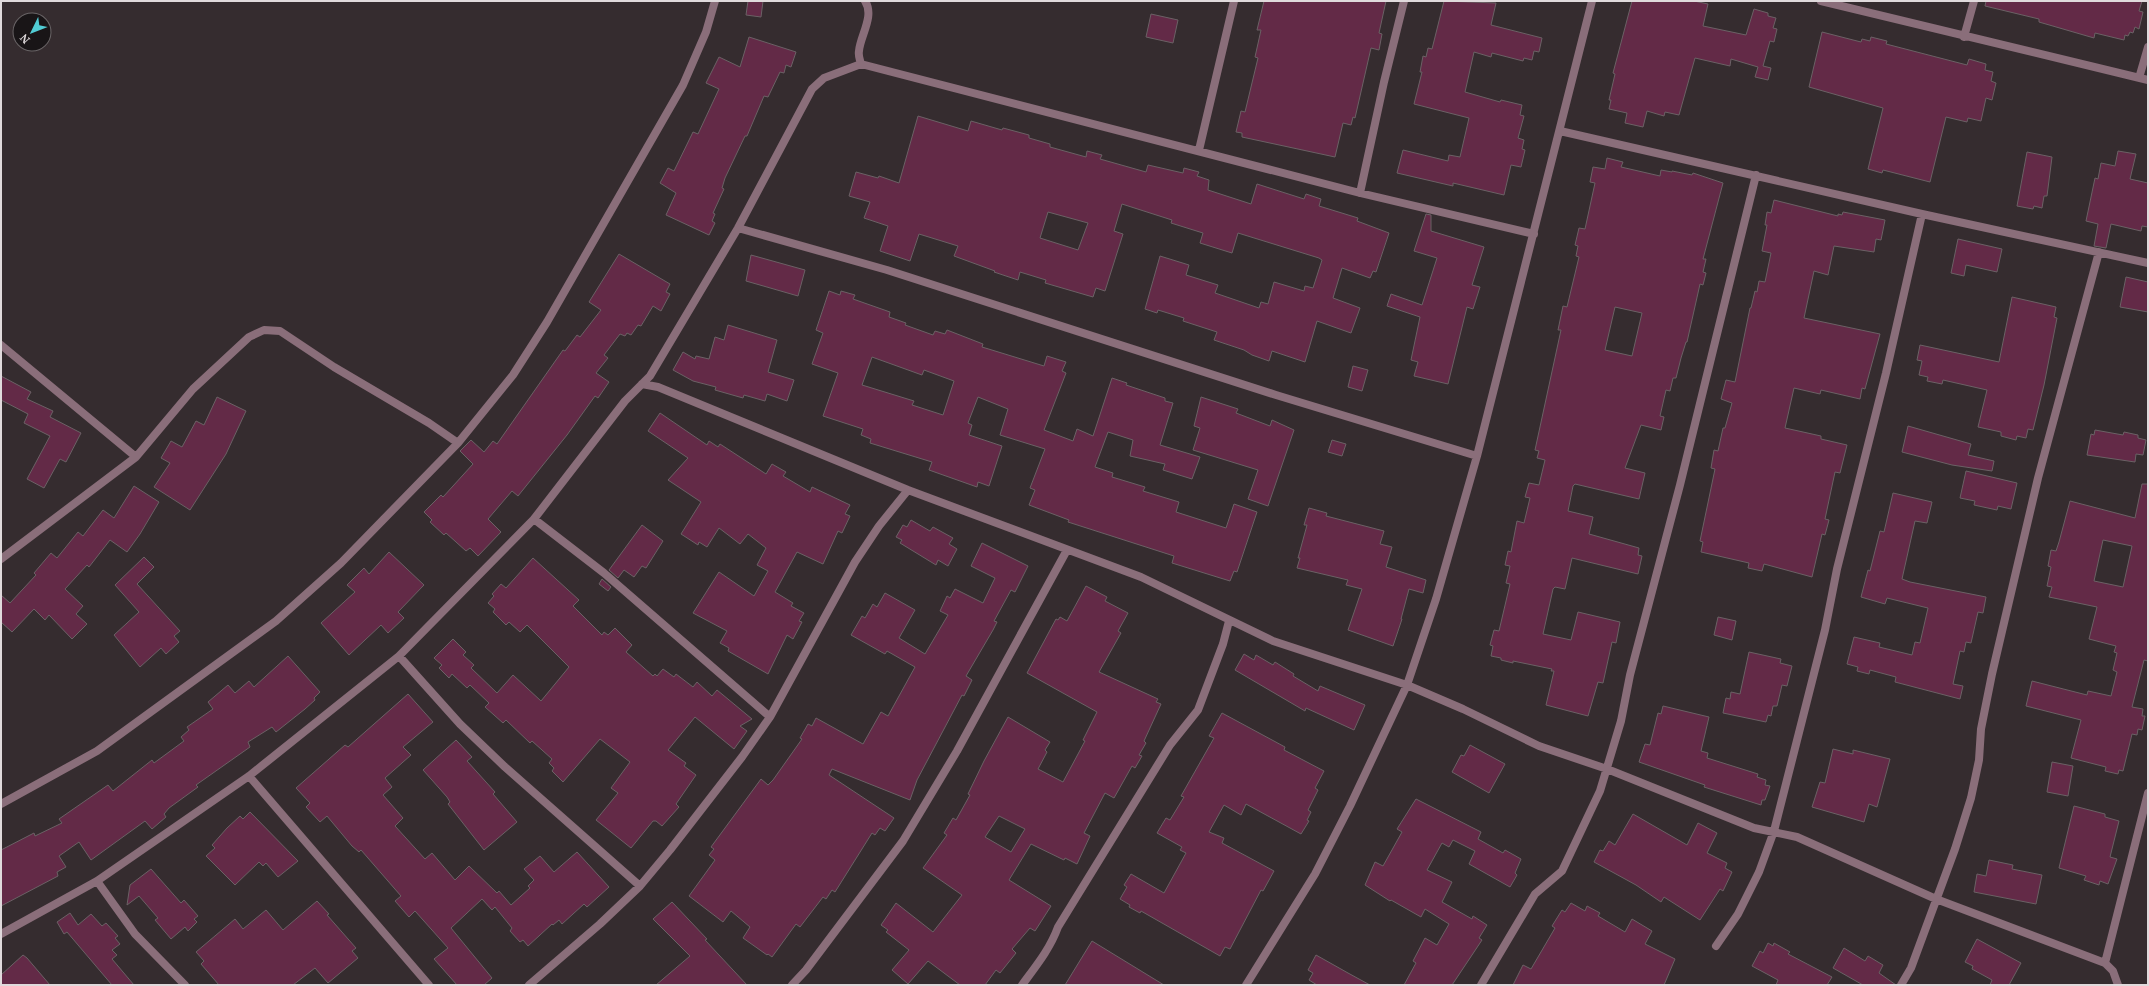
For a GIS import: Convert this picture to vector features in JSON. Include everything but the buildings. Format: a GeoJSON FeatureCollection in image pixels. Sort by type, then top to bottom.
{"type":"FeatureCollection","features":[{"type":"Feature","properties":{"kind":"street"},"geometry":{"type":"LineString","coordinates":[[1,804],[97,751],[276,621],[341,563],[458,443],[513,375],[547,322],[683,85],[706,32],[715,1]]}},
{"type":"Feature","properties":{"kind":"street"},"geometry":{"type":"LineString","coordinates":[[861,64],[859,52],[867,22],[867,5],[865,1]]}},
{"type":"Feature","properties":{"kind":"street"},"geometry":{"type":"LineString","coordinates":[[1199,150],[1234,1]]}},
{"type":"Feature","properties":{"kind":"street"},"geometry":{"type":"LineString","coordinates":[[1360,192],[1384,82],[1404,1]]}},
{"type":"Feature","properties":{"kind":"street"},"geometry":{"type":"LineString","coordinates":[[1246,985],[1315,874],[1350,806],[1407,685],[1436,599],[1477,456],[1592,1]]}},
{"type":"Feature","properties":{"kind":"street"},"geometry":{"type":"LineString","coordinates":[[1821,1],[1964,37],[2148,80]]}},
{"type":"Feature","properties":{"kind":"street"},"geometry":{"type":"LineString","coordinates":[[1964,37],[1974,1]]}},
{"type":"Feature","properties":{"kind":"street"},"geometry":{"type":"LineString","coordinates":[[2139,78],[2148,47]]}},
{"type":"Feature","properties":{"kind":"street"},"geometry":{"type":"LineString","coordinates":[[1,934],[97,881],[249,776],[399,656],[534,519],[625,401],[650,376],[738,228],[812,89],[824,78],[861,64],[1360,192],[1534,234]]}},
{"type":"Feature","properties":{"kind":"street"},"geometry":{"type":"LineString","coordinates":[[1560,131],[1922,214],[2148,263]]}},
{"type":"Feature","properties":{"kind":"street"},"geometry":{"type":"LineString","coordinates":[[1481,985],[1535,894],[1562,871],[1600,791],[1621,721],[1630,675],[1680,485],[1756,175]]}},
{"type":"Feature","properties":{"kind":"street"},"geometry":{"type":"LineString","coordinates":[[1716,946],[1738,914],[1759,872],[1774,831],[1825,630],[1837,569],[1884,380],[1922,214]]}},
{"type":"Feature","properties":{"kind":"street"},"geometry":{"type":"LineString","coordinates":[[738,228],[888,270],[1276,395],[1477,456]]}},
{"type":"Feature","properties":{"kind":"street"},"geometry":{"type":"LineString","coordinates":[[1901,985],[1911,968],[1956,849],[1970,798],[1979,760],[1981,729],[1992,674],[2033,500],[2099,252]]}},
{"type":"Feature","properties":{"kind":"street"},"geometry":{"type":"LineString","coordinates":[[1,559],[136,457],[193,389],[249,337],[264,330],[280,331],[334,367],[429,422],[458,443]]}},
{"type":"Feature","properties":{"kind":"street"},"geometry":{"type":"LineString","coordinates":[[1,345],[136,457]]}},
{"type":"Feature","properties":{"kind":"street"},"geometry":{"type":"LineString","coordinates":[[642,384],[658,386],[908,490],[1141,577],[1179,594],[1229,621],[1273,641],[1407,685],[1463,709],[1539,746],[1607,769],[1754,828],[1797,837],[1936,899],[2105,964],[2113,971],[2120,984]]}},
{"type":"Feature","properties":{"kind":"street"},"geometry":{"type":"LineString","coordinates":[[529,985],[600,924],[640,886],[670,850],[770,717],[855,562],[879,526],[908,490]]}},
{"type":"Feature","properties":{"kind":"street"},"geometry":{"type":"LineString","coordinates":[[534,519],[604,573],[770,717]]}},
{"type":"Feature","properties":{"kind":"street"},"geometry":{"type":"LineString","coordinates":[[792,985],[806,970],[903,841],[957,751],[1067,550]]}},
{"type":"Feature","properties":{"kind":"street"},"geometry":{"type":"LineString","coordinates":[[1022,985],[1047,952],[1058,927],[1170,745],[1198,710],[1223,644],[1229,621]]}},
{"type":"Feature","properties":{"kind":"street"},"geometry":{"type":"LineString","coordinates":[[399,656],[460,724],[505,767],[640,886]]}},
{"type":"Feature","properties":{"kind":"street"},"geometry":{"type":"LineString","coordinates":[[249,776],[429,985]]}},
{"type":"Feature","properties":{"kind":"street"},"geometry":{"type":"LineString","coordinates":[[2105,964],[2148,793]]}},
{"type":"Feature","properties":{"kind":"street"},"geometry":{"type":"LineString","coordinates":[[97,881],[135,934],[185,985]]}}]}
